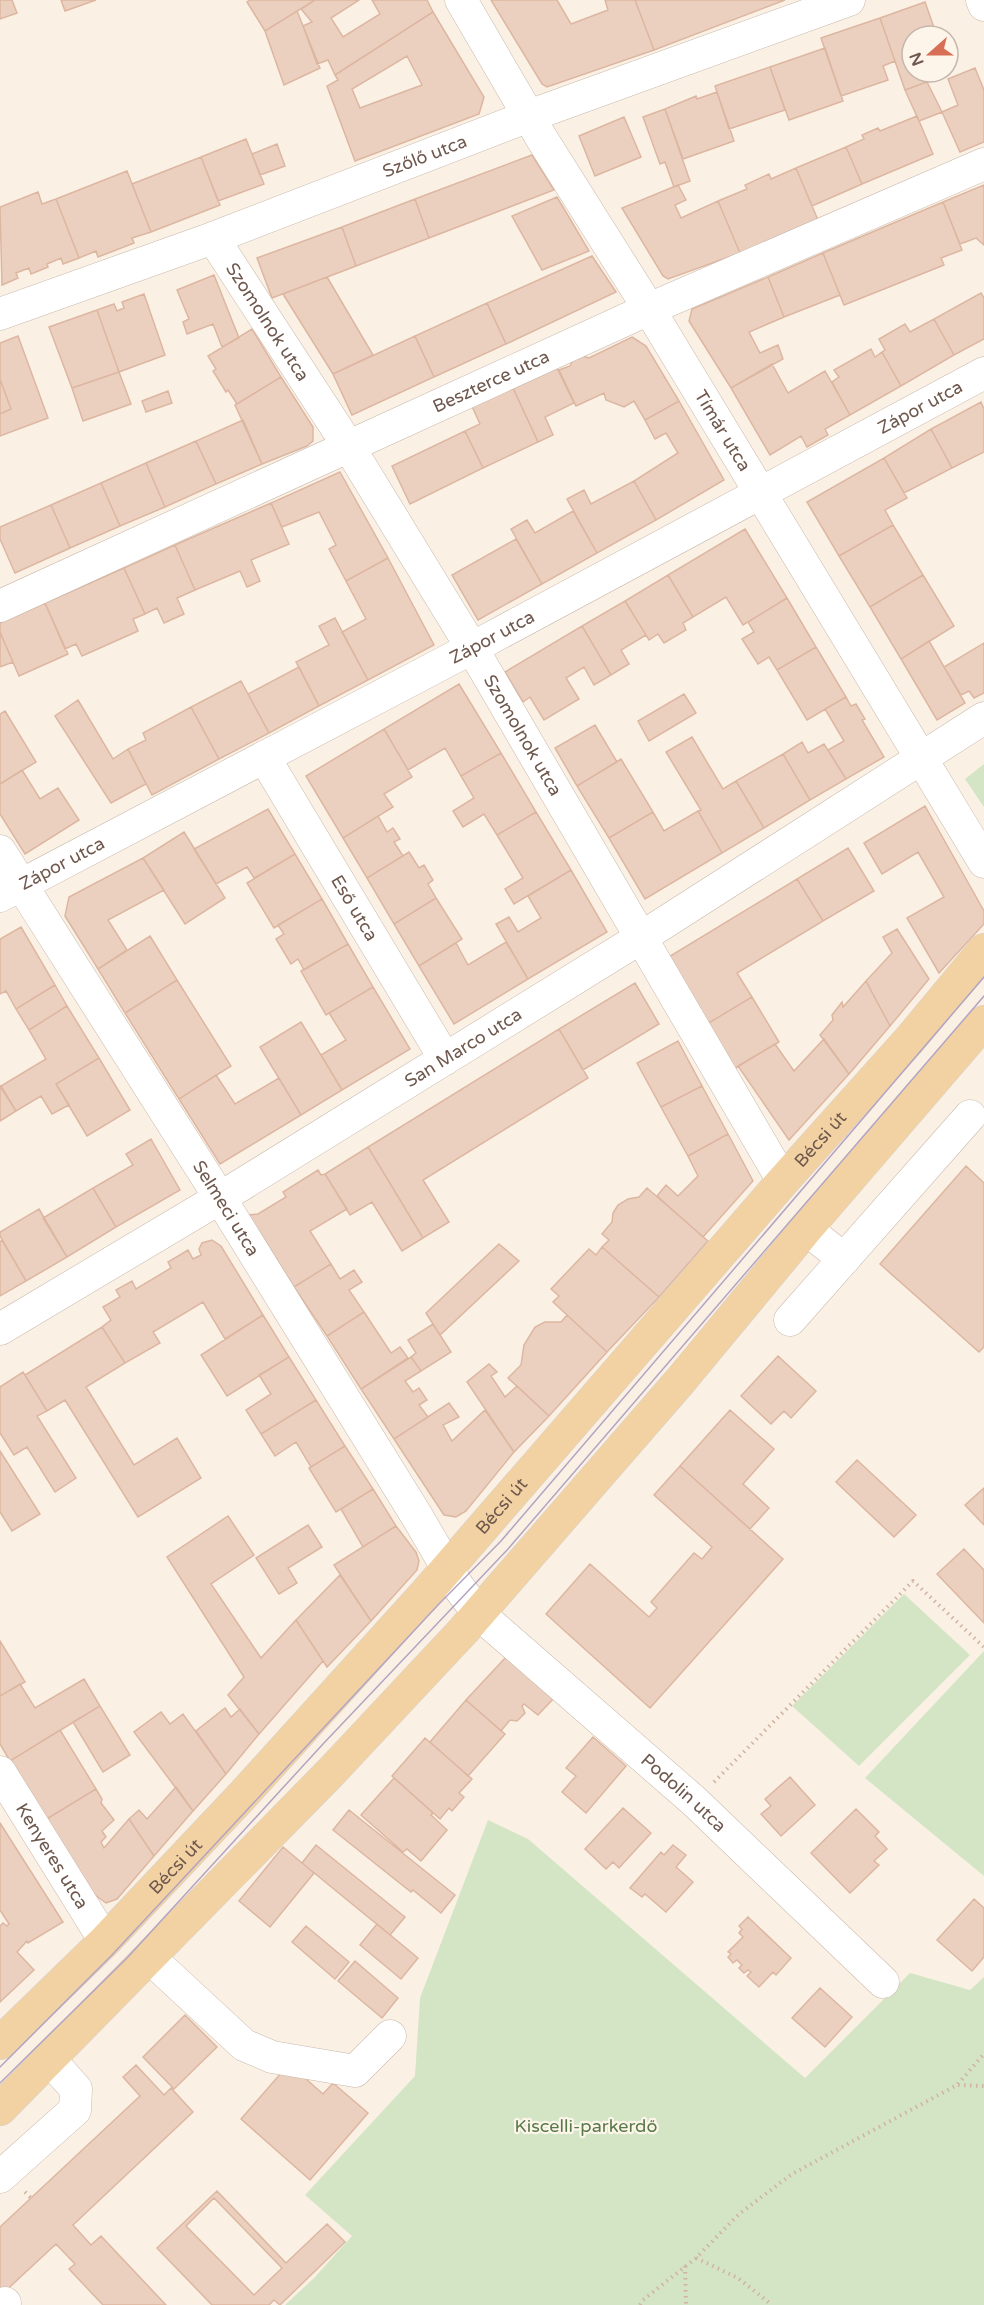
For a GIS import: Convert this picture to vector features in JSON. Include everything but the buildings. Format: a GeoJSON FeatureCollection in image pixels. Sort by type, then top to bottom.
{"type":"FeatureCollection","features":[{"type":"Feature","properties":{"kind":"main road","name":"Bécsi út"},"geometry":{"type":"LineString","coordinates":[[0,2043],[105,1941],[242,1796],[447,1569],[783,1181],[912,1037],[984,950]]}},
{"type":"Feature","properties":{"kind":"main road"},"geometry":{"type":"LineString","coordinates":[[0,2109],[331,1772],[478,1613],[674,1389],[806,1228],[984,1022]]}},
{"type":"Feature","properties":{"kind":"street","name":"Tímár utca"},"geometry":{"type":"LineString","coordinates":[[461,0],[529,116],[845,630],[984,862]]}},
{"type":"Feature","properties":{"kind":"street","name":"Szőlő utca"},"geometry":{"type":"LineString","coordinates":[[0,314],[213,238],[529,116],[849,0]]}},
{"type":"Feature","properties":{"kind":"street"},"geometry":{"type":"LineString","coordinates":[[982,0],[984,5]]}},
{"type":"Feature","properties":{"kind":"street","name":"Beszterce utca"},"geometry":{"type":"LineString","coordinates":[[0,606],[649,309],[984,164]]}},
{"type":"Feature","properties":{"kind":"street","name":"Szomolnok utca"},"geometry":{"type":"LineString","coordinates":[[213,238],[349,447],[472,648],[783,1181]]}},
{"type":"Feature","properties":{"kind":"street","name":"Zápor utca"},"geometry":{"type":"LineString","coordinates":[[11,891],[760,495],[984,372]]}},
{"type":"Feature","properties":{"kind":"street"},"geometry":{"type":"LineString","coordinates":[[922,759],[984,718]]}},
{"type":"Feature","properties":{"kind":"street","name":"Eső utca"},"geometry":{"type":"LineString","coordinates":[[264,756],[444,1059]]}},
{"type":"Feature","properties":{"kind":"street","name":"San Marco utca"},"geometry":{"type":"LineString","coordinates":[[0,1329],[220,1198],[642,937],[922,759]]}},
{"type":"Feature","properties":{"kind":"street","name":"Selmeci utca"},"geometry":{"type":"LineString","coordinates":[[0,851],[11,891],[220,1198],[418,1518],[447,1569],[478,1613]]}},
{"type":"Feature","properties":{"kind":"street"},"geometry":{"type":"LineString","coordinates":[[790,1320],[970,1116]]}},
{"type":"Feature","properties":{"kind":"street"},"geometry":{"type":"LineString","coordinates":[[806,1228],[844,1259]]}},
{"type":"Feature","properties":{"kind":"street","name":"Podolin utca"},"geometry":{"type":"LineString","coordinates":[[478,1613],[694,1801],[883,1982]]}},
{"type":"Feature","properties":{"kind":"street","name":"Kenyeres utca"},"geometry":{"type":"LineString","coordinates":[[0,1772],[105,1941]]}},
{"type":"Feature","properties":{"kind":"street"},"geometry":{"type":"LineString","coordinates":[[150,1958],[244,2045],[272,2057],[355,2071],[390,2036]]}},
{"type":"Feature","properties":{"kind":"street"},"geometry":{"type":"LineString","coordinates":[[0,2177],[75,2110],[76,2089],[50,2060]]}},
{"type":"Feature","properties":{"kind":"path"},"geometry":{"type":"LineString","coordinates":[[694,1801],[913,1581],[984,1647]]}},
{"type":"Feature","properties":{"kind":"path"},"geometry":{"type":"LineString","coordinates":[[640,2305],[643,2300],[696,2258],[739,2214],[792,2174],[957,2085],[984,2054]]}},
{"type":"Feature","properties":{"kind":"path"},"geometry":{"type":"LineString","coordinates":[[957,2085],[984,2086]]}},
{"type":"Feature","properties":{"kind":"path"},"geometry":{"type":"LineString","coordinates":[[696,2258],[738,2278],[772,2305]]}},
{"type":"Feature","properties":{"kind":"path"},"geometry":{"type":"LineString","coordinates":[[686,2266],[686,2305]]}},
{"type":"Feature","properties":{"kind":"green space"},"geometry":{"type":"Polygon","coordinates":[[[984,764],[984,807],[965,779],[984,764]]]}},
{"type":"Feature","properties":{"kind":"green space"},"geometry":{"type":"Polygon","coordinates":[[[904,1594],[970,1655],[859,1766],[792,1706],[904,1594]]]}},
{"type":"Feature","properties":{"kind":"green space"},"geometry":{"type":"Polygon","coordinates":[[[984,1651],[984,1876],[865,1778],[984,1651]]]}},
{"type":"Feature","properties":{"kind":"green space","name":"Kiscelli-parkerdő"},"geometry":{"type":"Polygon","coordinates":[[[488,1820],[528,1839],[805,2078],[910,1973],[970,1990],[984,1977],[984,2305],[285,2305],[314,2278],[352,2236],[305,2195],[415,2076],[420,1998],[488,1820]]]}},
{"type":"Feature","properties":{"kind":"tram line"},"geometry":{"type":"LineString","coordinates":[[0,2067],[111,1956],[438,1605],[501,1541],[984,977]]}},
{"type":"Feature","properties":{"kind":"tram line"},"geometry":{"type":"LineString","coordinates":[[0,2083],[127,1958],[323,1744],[508,1549],[984,996]]}}]}
